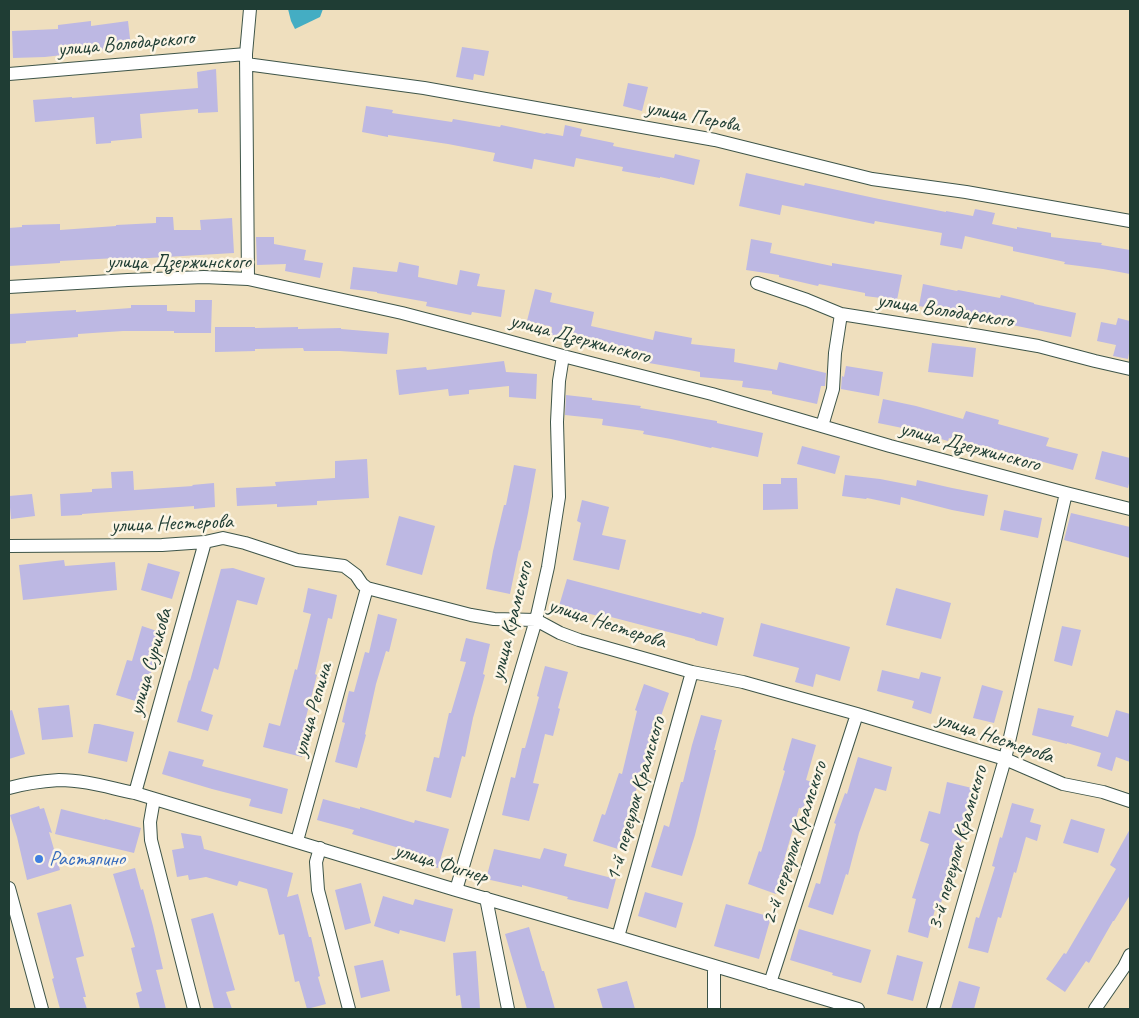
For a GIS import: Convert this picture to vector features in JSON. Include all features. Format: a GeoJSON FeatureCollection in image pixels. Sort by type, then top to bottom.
{"type":"FeatureCollection","features":[{"type":"Feature","properties":{"kind":"street"},"geometry":{"type":"LineString","coordinates":[[248,279],[246,59],[250,9]]}},
{"type":"Feature","properties":{"kind":"street","name":"улица Володарского"},"geometry":{"type":"LineString","coordinates":[[9,74],[246,59]]}},
{"type":"Feature","properties":{"kind":"street","name":"улица Перова"},"geometry":{"type":"LineString","coordinates":[[246,59],[696,136],[872,179],[966,192],[1130,221]]}},
{"type":"Feature","properties":{"kind":"street","name":"улица Дзержинского"},"geometry":{"type":"LineString","coordinates":[[9,287],[137,279],[204,277],[248,279],[402,313],[712,394],[890,446],[1130,509]]}},
{"type":"Feature","properties":{"kind":"street","name":"улица Володарского"},"geometry":{"type":"LineString","coordinates":[[757,283],[841,314],[1038,346],[1130,368]]}},
{"type":"Feature","properties":{"kind":"street"},"geometry":{"type":"LineString","coordinates":[[822,426],[833,389],[841,314]]}},
{"type":"Feature","properties":{"kind":"street","name":"улица Крамского"},"geometry":{"type":"LineString","coordinates":[[456,890],[536,620],[548,567],[559,497],[557,422],[559,381],[563,356]]}},
{"type":"Feature","properties":{"kind":"street","name":"3-й переулок Крамского"},"geometry":{"type":"LineString","coordinates":[[933,1009],[1006,758],[1066,493]]}},
{"type":"Feature","properties":{"kind":"street","name":"улица Нестерова"},"geometry":{"type":"LineString","coordinates":[[9,546],[162,545],[205,542],[223,538],[233,540],[297,560],[344,566],[356,574],[367,588],[471,615],[494,619],[536,620],[560,633],[579,640],[692,672],[743,682],[857,714],[1006,758],[1063,784],[1103,792],[1130,801]]}},
{"type":"Feature","properties":{"kind":"street","name":"улица Сурикова"},"geometry":{"type":"LineString","coordinates":[[135,793],[205,542]]}},
{"type":"Feature","properties":{"kind":"street","name":"улица Репина"},"geometry":{"type":"LineString","coordinates":[[297,841],[367,588]]}},
{"type":"Feature","properties":{"kind":"street","name":"1-й переулок Крамского"},"geometry":{"type":"LineString","coordinates":[[618,936],[692,672]]}},
{"type":"Feature","properties":{"kind":"street","name":"2-й переулок Крамского"},"geometry":{"type":"LineString","coordinates":[[770,983],[857,714]]}},
{"type":"Feature","properties":{"kind":"street","name":"улица Фигнер"},"geometry":{"type":"LineString","coordinates":[[9,788],[58,780],[98,785],[135,793],[858,1009]]}},
{"type":"Feature","properties":{"kind":"street"},"geometry":{"type":"LineString","coordinates":[[154,799],[150,822],[151,840],[194,1009]]}},
{"type":"Feature","properties":{"kind":"street"},"geometry":{"type":"LineString","coordinates":[[320,848],[316,862],[318,890],[349,1009]]}},
{"type":"Feature","properties":{"kind":"street"},"geometry":{"type":"LineString","coordinates":[[9,888],[42,1009]]}},
{"type":"Feature","properties":{"kind":"street"},"geometry":{"type":"LineString","coordinates":[[486,898],[508,1009]]}},
{"type":"Feature","properties":{"kind":"street"},"geometry":{"type":"LineString","coordinates":[[1095,1009],[1130,955]]}},
{"type":"Feature","properties":{"kind":"street"},"geometry":{"type":"LineString","coordinates":[[714,966],[714,1009]]}},
{"type":"Feature","properties":{"kind":"water"},"geometry":{"type":"Polygon","coordinates":[[[288,9],[323,9],[320,17],[295,29],[288,9]]]}},
{"type":"Feature","properties":{"kind":"building"},"geometry":{"type":"Polygon","coordinates":[[[91,21],[91,26],[128,21],[131,47],[45,57],[13,58],[12,31],[58,29],[58,25],[91,21]]]}},
{"type":"Feature","properties":{"kind":"building"},"geometry":{"type":"Polygon","coordinates":[[[462,47],[489,51],[484,76],[474,74],[473,80],[456,77],[462,47]]]}},
{"type":"Feature","properties":{"kind":"building"},"geometry":{"type":"Polygon","coordinates":[[[216,69],[218,112],[198,113],[198,109],[140,114],[142,138],[96,144],[94,117],[35,122],[33,100],[198,88],[197,72],[216,69]]]}},
{"type":"Feature","properties":{"kind":"building"},"geometry":{"type":"Polygon","coordinates":[[[628,83],[648,87],[642,111],[623,106],[628,83]]]}},
{"type":"Feature","properties":{"kind":"building"},"geometry":{"type":"Polygon","coordinates":[[[366,106],[393,110],[392,113],[452,122],[453,119],[500,127],[501,125],[563,136],[565,125],[582,129],[580,136],[614,143],[613,146],[674,158],[675,154],[700,160],[694,185],[622,171],[623,167],[576,158],[574,167],[534,159],[532,169],[493,161],[495,153],[448,144],[362,132],[366,106]]]}},
{"type":"Feature","properties":{"kind":"building"},"geometry":{"type":"Polygon","coordinates":[[[746,173],[804,186],[805,183],[946,212],[973,216],[975,209],[995,213],[992,224],[1051,233],[1051,237],[1102,243],[1101,245],[1130,250],[1130,274],[1064,264],[1065,262],[1013,251],[1013,247],[965,236],[962,249],[940,245],[942,233],[875,221],[874,224],[782,205],[780,215],[739,206],[746,173]]]}},
{"type":"Feature","properties":{"kind":"building"},"geometry":{"type":"Polygon","coordinates":[[[156,217],[173,217],[174,230],[201,230],[200,220],[232,218],[234,253],[60,261],[60,263],[9,266],[9,228],[22,227],[22,225],[60,224],[60,230],[116,226],[156,223],[156,217]]]}},
{"type":"Feature","properties":{"kind":"building"},"geometry":{"type":"Polygon","coordinates":[[[256,237],[274,237],[274,244],[306,250],[304,260],[323,263],[320,278],[285,271],[286,264],[257,265],[256,237]]]}},
{"type":"Feature","properties":{"kind":"building"},"geometry":{"type":"Polygon","coordinates":[[[751,239],[772,243],[770,253],[832,266],[832,263],[902,275],[897,300],[865,296],[865,293],[819,284],[818,286],[779,277],[779,275],[746,270],[751,239]]]}},
{"type":"Feature","properties":{"kind":"building"},"geometry":{"type":"Polygon","coordinates":[[[399,262],[419,266],[418,277],[457,285],[460,270],[480,274],[477,286],[505,290],[501,317],[472,312],[471,315],[426,306],[427,302],[377,292],[350,289],[353,267],[397,272],[399,262]]]}},
{"type":"Feature","properties":{"kind":"building"},"geometry":{"type":"Polygon","coordinates":[[[923,284],[1000,298],[1001,295],[1076,313],[1071,337],[919,306],[923,284]]]}},
{"type":"Feature","properties":{"kind":"building"},"geometry":{"type":"Polygon","coordinates":[[[535,289],[552,293],[550,302],[594,312],[591,326],[653,340],[655,331],[692,338],[691,344],[735,349],[734,362],[777,370],[779,362],[826,373],[825,386],[821,386],[817,404],[772,394],[772,391],[742,387],[743,381],[700,377],[700,372],[649,363],[650,360],[551,335],[552,327],[527,321],[535,289]]]}},
{"type":"Feature","properties":{"kind":"building"},"geometry":{"type":"Polygon","coordinates":[[[195,300],[212,300],[211,333],[123,331],[78,334],[78,337],[9,344],[9,314],[131,308],[131,305],[167,305],[167,311],[195,312],[195,300]]]}},
{"type":"Feature","properties":{"kind":"building"},"geometry":{"type":"Polygon","coordinates":[[[1118,318],[1130,321],[1128,359],[1113,356],[1116,345],[1097,341],[1101,322],[1116,325],[1118,318]]]}},
{"type":"Feature","properties":{"kind":"building"},"geometry":{"type":"Polygon","coordinates":[[[215,327],[341,328],[389,333],[387,354],[304,351],[303,348],[215,352],[215,327]]]}},
{"type":"Feature","properties":{"kind":"building"},"geometry":{"type":"Polygon","coordinates":[[[932,343],[976,348],[973,377],[928,372],[932,343]]]}},
{"type":"Feature","properties":{"kind":"building"},"geometry":{"type":"Polygon","coordinates":[[[504,361],[506,372],[537,374],[536,399],[509,397],[509,386],[469,390],[469,394],[449,396],[448,389],[399,395],[396,370],[426,367],[427,370],[504,361]]]}},
{"type":"Feature","properties":{"kind":"building"},"geometry":{"type":"Polygon","coordinates":[[[846,366],[883,372],[879,396],[841,389],[842,376],[844,377],[846,366]]]}},
{"type":"Feature","properties":{"kind":"building"},"geometry":{"type":"Polygon","coordinates":[[[566,395],[641,406],[640,408],[717,421],[717,423],[763,433],[758,457],[643,434],[644,431],[602,425],[603,419],[565,415],[566,395]]]}},
{"type":"Feature","properties":{"kind":"building"},"geometry":{"type":"Polygon","coordinates":[[[883,399],[963,419],[966,411],[999,420],[998,424],[1049,438],[1046,446],[1078,454],[1073,470],[991,448],[990,450],[949,438],[948,441],[917,431],[878,423],[883,399]]]}},
{"type":"Feature","properties":{"kind":"building"},"geometry":{"type":"Polygon","coordinates":[[[802,446],[840,456],[835,474],[797,464],[802,446]]]}},
{"type":"Feature","properties":{"kind":"building"},"geometry":{"type":"Polygon","coordinates":[[[1102,451],[1130,458],[1128,488],[1095,479],[1102,451]]]}},
{"type":"Feature","properties":{"kind":"building"},"geometry":{"type":"Polygon","coordinates":[[[367,459],[369,498],[317,501],[317,505],[237,506],[236,488],[276,486],[275,482],[335,478],[335,461],[367,459]]]}},
{"type":"Feature","properties":{"kind":"building"},"geometry":{"type":"Polygon","coordinates":[[[514,465],[536,469],[510,594],[486,589],[493,551],[504,505],[506,505],[514,465]]]}},
{"type":"Feature","properties":{"kind":"building"},"geometry":{"type":"Polygon","coordinates":[[[133,471],[134,490],[214,483],[215,507],[194,509],[194,506],[61,516],[60,494],[92,492],[92,489],[112,488],[111,472],[133,471]]]}},
{"type":"Feature","properties":{"kind":"building"},"geometry":{"type":"Polygon","coordinates":[[[845,475],[916,486],[917,480],[988,495],[984,516],[901,497],[900,505],[867,498],[842,496],[845,475]]]}},
{"type":"Feature","properties":{"kind":"building"},"geometry":{"type":"Polygon","coordinates":[[[781,478],[797,478],[798,509],[763,510],[763,484],[781,484],[781,478]]]}},
{"type":"Feature","properties":{"kind":"building"},"geometry":{"type":"Polygon","coordinates":[[[32,494],[35,516],[11,519],[9,496],[32,494]]]}},
{"type":"Feature","properties":{"kind":"building"},"geometry":{"type":"Polygon","coordinates":[[[582,500],[609,507],[602,535],[626,540],[619,570],[573,560],[581,523],[577,521],[582,500]]]}},
{"type":"Feature","properties":{"kind":"building"},"geometry":{"type":"Polygon","coordinates":[[[1004,510],[1042,518],[1038,538],[1000,530],[1004,510]]]}},
{"type":"Feature","properties":{"kind":"building"},"geometry":{"type":"Polygon","coordinates":[[[1071,513],[1130,527],[1130,558],[1064,540],[1071,513]]]}},
{"type":"Feature","properties":{"kind":"building"},"geometry":{"type":"Polygon","coordinates":[[[399,516],[435,526],[422,575],[386,565],[399,516]]]}},
{"type":"Feature","properties":{"kind":"building"},"geometry":{"type":"Polygon","coordinates":[[[64,560],[65,566],[115,562],[117,590],[23,600],[19,565],[64,560]]]}},
{"type":"Feature","properties":{"kind":"building"},"geometry":{"type":"Polygon","coordinates":[[[148,563],[180,572],[172,599],[141,590],[148,563]]]}},
{"type":"Feature","properties":{"kind":"building"},"geometry":{"type":"Polygon","coordinates":[[[233,568],[265,578],[257,605],[237,600],[218,670],[214,668],[201,711],[213,715],[208,731],[177,722],[221,569],[233,568]]]}},
{"type":"Feature","properties":{"kind":"building"},"geometry":{"type":"Polygon","coordinates":[[[567,579],[701,614],[702,612],[724,618],[717,646],[611,617],[610,619],[559,606],[567,579]]]}},
{"type":"Feature","properties":{"kind":"building"},"geometry":{"type":"Polygon","coordinates":[[[308,588],[337,595],[332,619],[328,618],[315,674],[317,675],[305,721],[311,723],[302,757],[263,747],[269,723],[280,726],[295,669],[297,670],[311,614],[303,612],[308,588]]]}},
{"type":"Feature","properties":{"kind":"building"},"geometry":{"type":"Polygon","coordinates":[[[896,588],[951,603],[941,639],[886,625],[896,588]]]}},
{"type":"Feature","properties":{"kind":"building"},"geometry":{"type":"Polygon","coordinates":[[[378,614],[397,619],[389,652],[386,651],[376,684],[357,768],[335,762],[345,723],[342,722],[349,691],[354,692],[365,652],[369,653],[378,614]]]}},
{"type":"Feature","properties":{"kind":"building"},"geometry":{"type":"Polygon","coordinates":[[[761,623],[850,647],[840,681],[816,674],[813,687],[795,682],[799,668],[753,656],[761,623]]]}},
{"type":"Feature","properties":{"kind":"building"},"geometry":{"type":"Polygon","coordinates":[[[142,626],[163,633],[142,703],[116,695],[127,660],[132,661],[142,626]]]}},
{"type":"Feature","properties":{"kind":"building"},"geometry":{"type":"Polygon","coordinates":[[[1062,626],[1081,630],[1072,666],[1054,661],[1062,626]]]}},
{"type":"Feature","properties":{"kind":"building"},"geometry":{"type":"Polygon","coordinates":[[[466,638],[490,644],[483,674],[485,675],[465,757],[462,756],[451,798],[426,791],[434,757],[439,758],[449,713],[451,713],[466,662],[460,661],[466,638]]]}},
{"type":"Feature","properties":{"kind":"building"},"geometry":{"type":"Polygon","coordinates":[[[545,666],[568,672],[558,708],[560,709],[553,736],[545,734],[533,783],[539,784],[529,821],[502,815],[511,777],[515,778],[522,748],[525,748],[539,697],[537,696],[545,666]]]}},
{"type":"Feature","properties":{"kind":"building"},"geometry":{"type":"Polygon","coordinates":[[[882,670],[919,679],[921,672],[941,677],[931,714],[912,708],[914,701],[877,691],[882,670]]]}},
{"type":"Feature","properties":{"kind":"building"},"geometry":{"type":"Polygon","coordinates":[[[644,684],[669,693],[660,719],[658,718],[648,762],[645,762],[626,822],[630,824],[621,850],[593,841],[602,814],[605,815],[619,773],[622,774],[637,711],[635,710],[644,684]]]}},
{"type":"Feature","properties":{"kind":"building"},"geometry":{"type":"Polygon","coordinates":[[[982,685],[1003,691],[994,723],[973,718],[982,685]]]}},
{"type":"Feature","properties":{"kind":"building"},"geometry":{"type":"Polygon","coordinates":[[[69,705],[73,737],[42,740],[38,708],[69,705]]]}},
{"type":"Feature","properties":{"kind":"building"},"geometry":{"type":"Polygon","coordinates":[[[1038,708],[1074,716],[1071,726],[1108,737],[1116,710],[1130,714],[1130,762],[1116,757],[1112,771],[1097,766],[1101,753],[1032,735],[1038,708]]]}},
{"type":"Feature","properties":{"kind":"building"},"geometry":{"type":"Polygon","coordinates":[[[12,710],[25,754],[9,759],[9,711],[12,710]]]}},
{"type":"Feature","properties":{"kind":"building"},"geometry":{"type":"Polygon","coordinates":[[[701,715],[722,720],[695,835],[682,876],[651,867],[664,825],[669,827],[701,715]]]}},
{"type":"Feature","properties":{"kind":"building"},"geometry":{"type":"Polygon","coordinates":[[[94,724],[134,732],[127,762],[88,753],[94,724]]]}},
{"type":"Feature","properties":{"kind":"building"},"geometry":{"type":"Polygon","coordinates":[[[792,738],[816,745],[806,780],[812,782],[803,809],[799,808],[784,860],[788,861],[776,894],[748,884],[759,851],[761,852],[785,771],[783,770],[792,738]]]}},
{"type":"Feature","properties":{"kind":"building"},"geometry":{"type":"Polygon","coordinates":[[[169,751],[204,760],[202,766],[288,789],[282,814],[249,806],[251,799],[162,774],[169,751]]]}},
{"type":"Feature","properties":{"kind":"building"},"geometry":{"type":"Polygon","coordinates":[[[858,757],[892,767],[886,791],[875,788],[859,833],[848,875],[846,874],[833,915],[808,907],[816,883],[820,884],[836,824],[834,823],[845,793],[847,794],[858,757]]]}},
{"type":"Feature","properties":{"kind":"building"},"geometry":{"type":"Polygon","coordinates":[[[947,782],[972,788],[964,822],[967,822],[940,906],[936,905],[928,938],[908,932],[916,899],[912,898],[929,844],[920,841],[929,811],[940,814],[947,782]]]}},
{"type":"Feature","properties":{"kind":"building"},"geometry":{"type":"Polygon","coordinates":[[[323,799],[360,809],[360,807],[414,823],[415,820],[449,829],[438,868],[404,859],[406,850],[352,834],[354,830],[317,820],[323,799]]]}},
{"type":"Feature","properties":{"kind":"building"},"geometry":{"type":"Polygon","coordinates":[[[1012,803],[1034,809],[1030,822],[1041,825],[1037,841],[1026,837],[1001,918],[998,917],[988,953],[968,948],[976,917],[979,918],[995,867],[992,866],[1012,803]]]}},
{"type":"Feature","properties":{"kind":"building"},"geometry":{"type":"Polygon","coordinates":[[[39,806],[40,809],[44,808],[60,870],[27,880],[10,815],[39,806]]]}},
{"type":"Feature","properties":{"kind":"building"},"geometry":{"type":"Polygon","coordinates":[[[61,809],[141,828],[134,853],[55,834],[61,809]]]}},
{"type":"Feature","properties":{"kind":"building"},"geometry":{"type":"Polygon","coordinates":[[[1071,819],[1105,829],[1098,853],[1063,843],[1071,819]]]}},
{"type":"Feature","properties":{"kind":"building"},"geometry":{"type":"Polygon","coordinates":[[[1130,829],[1130,895],[1089,963],[1086,961],[1065,992],[1046,979],[1064,953],[1066,954],[1116,869],[1110,865],[1130,829]]]}},
{"type":"Feature","properties":{"kind":"building"},"geometry":{"type":"Polygon","coordinates":[[[181,833],[201,836],[204,849],[293,873],[287,897],[298,894],[309,937],[311,937],[320,976],[318,977],[326,1004],[307,1009],[299,981],[295,982],[284,934],[279,935],[267,889],[239,881],[237,886],[206,877],[189,880],[188,875],[177,877],[172,850],[184,848],[181,833]]]}},
{"type":"Feature","properties":{"kind":"building"},"geometry":{"type":"Polygon","coordinates":[[[544,848],[567,854],[564,866],[616,879],[608,909],[522,885],[522,887],[486,879],[494,849],[540,859],[544,848]]]}},
{"type":"Feature","properties":{"kind":"building"},"geometry":{"type":"Polygon","coordinates":[[[135,868],[141,890],[143,889],[163,969],[156,970],[166,1009],[140,1009],[136,993],[142,991],[131,948],[135,947],[113,874],[135,868]]]}},
{"type":"Feature","properties":{"kind":"building"},"geometry":{"type":"Polygon","coordinates":[[[361,883],[371,923],[345,930],[335,890],[361,883]]]}},
{"type":"Feature","properties":{"kind":"building"},"geometry":{"type":"Polygon","coordinates":[[[645,892],[683,903],[676,928],[638,916],[645,892]]]}},
{"type":"Feature","properties":{"kind":"building"},"geometry":{"type":"Polygon","coordinates":[[[383,896],[413,905],[415,899],[453,909],[445,942],[400,930],[399,934],[374,926],[383,896]]]}},
{"type":"Feature","properties":{"kind":"building"},"geometry":{"type":"Polygon","coordinates":[[[71,904],[84,956],[76,958],[86,997],[83,997],[87,1009],[60,1009],[37,913],[71,904]]]}},
{"type":"Feature","properties":{"kind":"building"},"geometry":{"type":"Polygon","coordinates":[[[726,904],[771,917],[759,959],[714,946],[726,904]]]}},
{"type":"Feature","properties":{"kind":"building"},"geometry":{"type":"Polygon","coordinates":[[[213,913],[235,990],[226,992],[232,1009],[214,1009],[191,919],[213,913]]]}},
{"type":"Feature","properties":{"kind":"building"},"geometry":{"type":"Polygon","coordinates":[[[529,927],[555,1009],[527,1009],[505,934],[529,927]]]}},
{"type":"Feature","properties":{"kind":"building"},"geometry":{"type":"Polygon","coordinates":[[[799,929],[871,950],[861,983],[790,960],[799,929]]]}},
{"type":"Feature","properties":{"kind":"building"},"geometry":{"type":"Polygon","coordinates":[[[476,951],[480,1009],[462,1009],[460,995],[456,996],[453,953],[476,951]]]}},
{"type":"Feature","properties":{"kind":"building"},"geometry":{"type":"Polygon","coordinates":[[[897,955],[923,962],[913,1001],[887,994],[897,955]]]}},
{"type":"Feature","properties":{"kind":"building"},"geometry":{"type":"Polygon","coordinates":[[[383,960],[390,991],[361,998],[354,966],[383,960]]]}},
{"type":"Feature","properties":{"kind":"building"},"geometry":{"type":"Polygon","coordinates":[[[627,981],[635,1009],[603,1009],[597,989],[627,981]]]}},
{"type":"Feature","properties":{"kind":"building"},"geometry":{"type":"Polygon","coordinates":[[[959,981],[980,987],[974,1009],[951,1009],[959,981]]]}},
{"type":"Feature","properties":{"kind":"place","name":"Растяпино"},"geometry":{"type":"Point","coordinates":[39,859]}}]}
